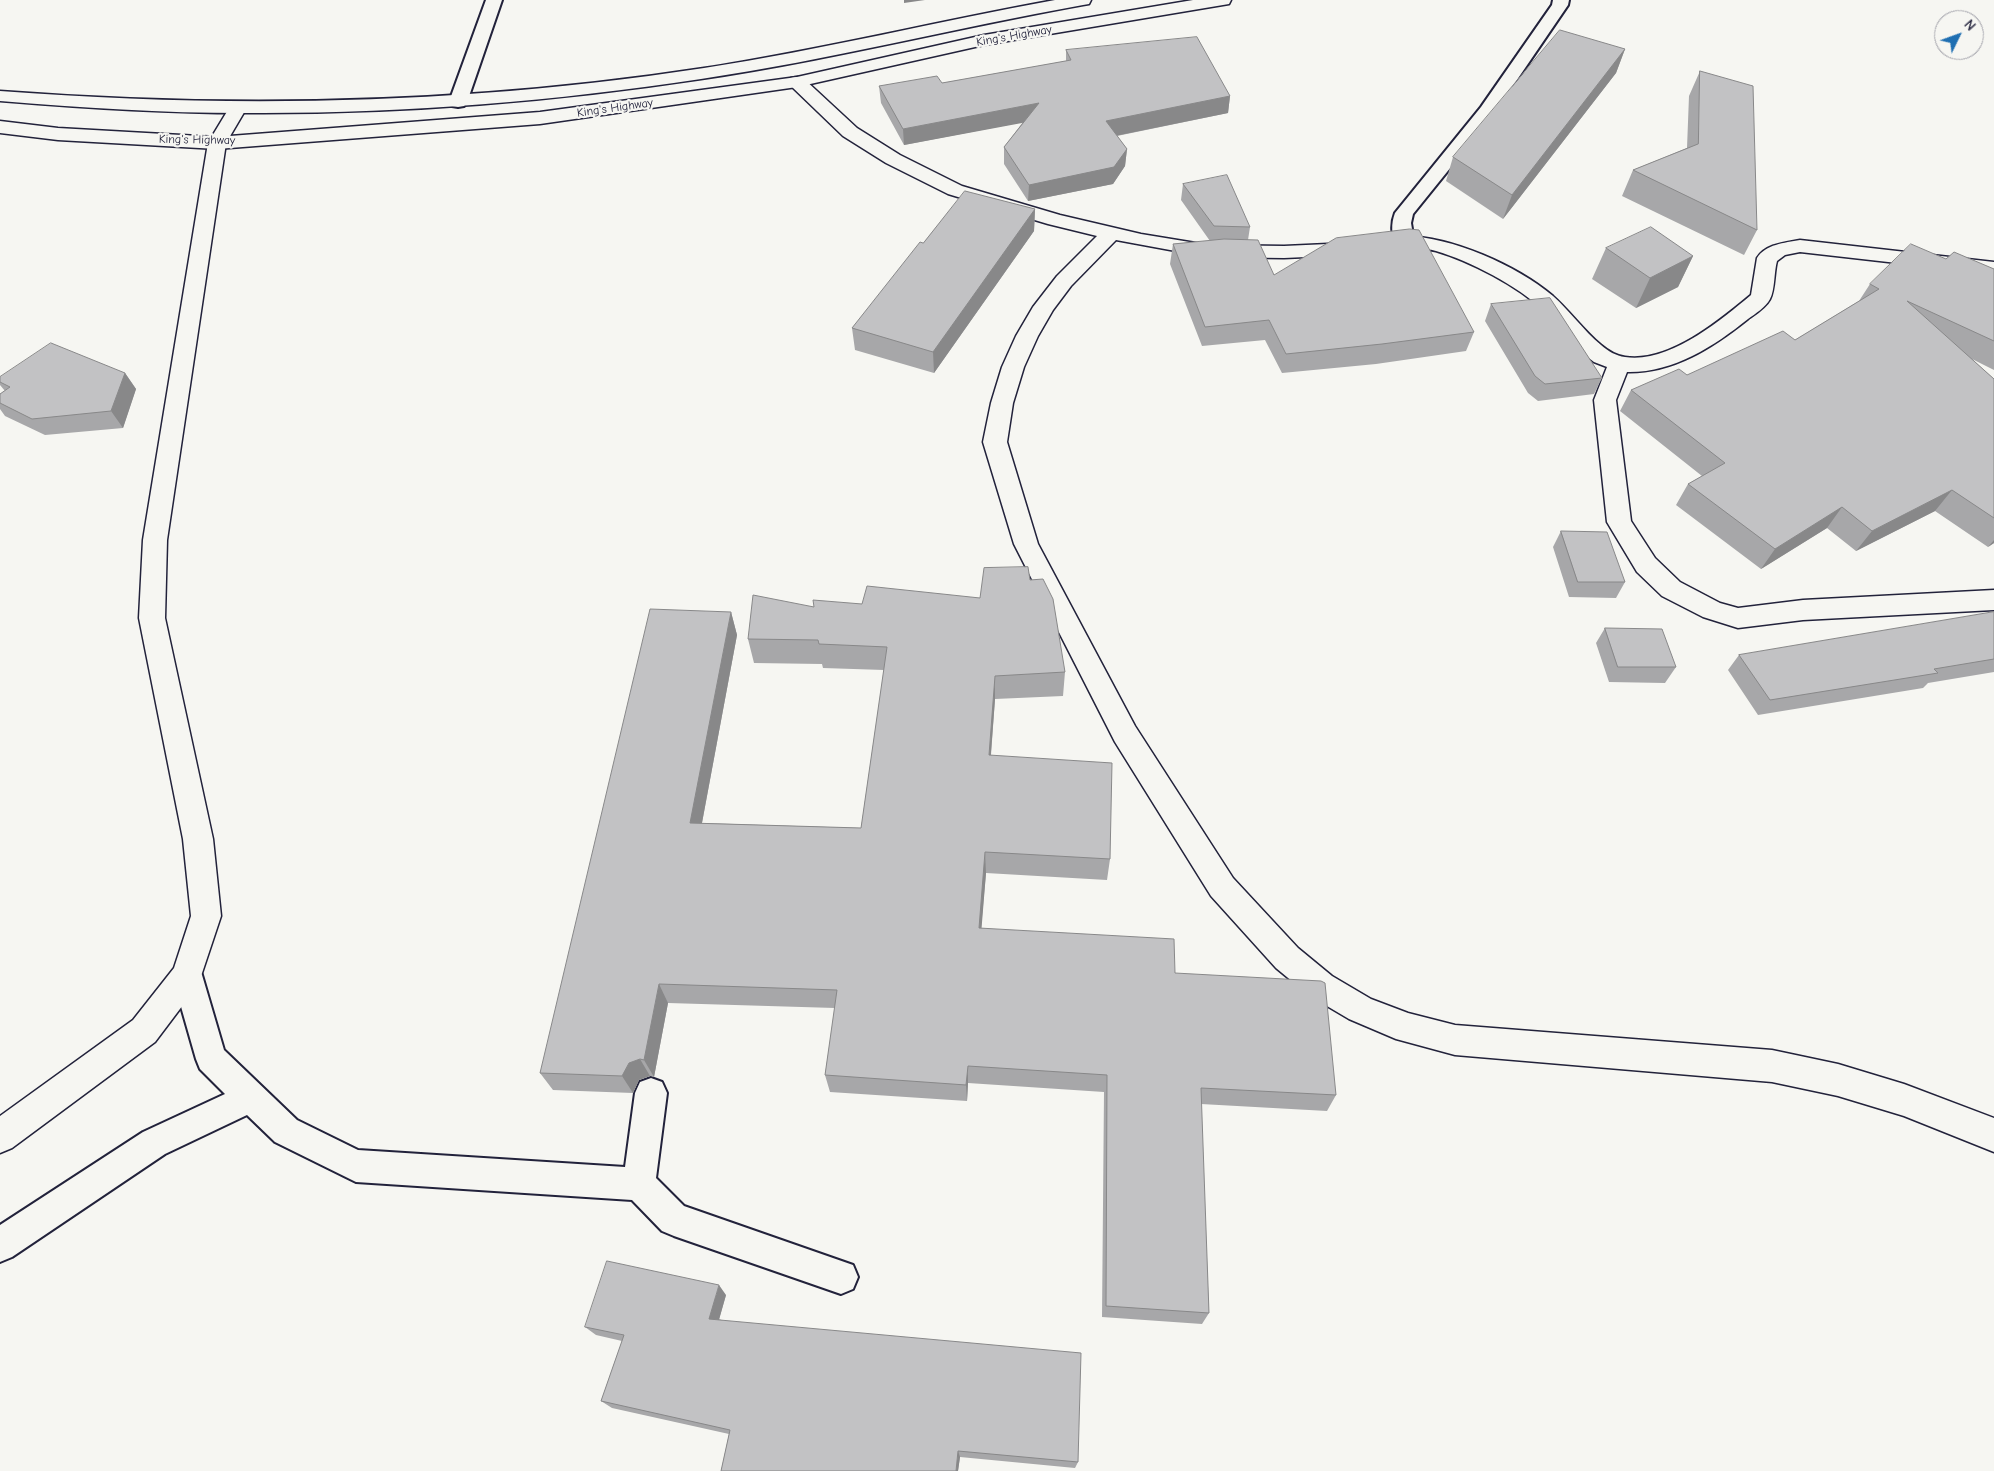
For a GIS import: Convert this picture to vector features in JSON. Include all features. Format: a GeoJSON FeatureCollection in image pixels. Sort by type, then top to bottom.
{"type":"FeatureCollection","features":[{"type":"Feature","properties":{"kind":"main road","name":"King's Highway"},"geometry":{"type":"LineString","coordinates":[[0,96],[145,106],[237,109],[350,107],[458,102],[559,92],[728,70],[797,58],[1025,10],[1083,0]]}},
{"type":"Feature","properties":{"kind":"main road","name":"King's Highway"},"geometry":{"type":"LineString","coordinates":[[0,127],[58,134],[217,143],[540,118],[797,82],[984,40],[1223,0]]}},
{"type":"Feature","properties":{"kind":"main road"},"geometry":{"type":"LineString","coordinates":[[797,82],[850,132],[893,159],[955,190],[1055,220],[1208,251],[1284,252],[1348,250],[1404,241],[1429,243],[1463,252],[1520,282],[1546,302],[1579,340],[1603,358],[1619,366],[1649,366],[1679,355],[1735,321],[1761,297],[1767,258],[1779,250],[1800,246],[1835,252],[1994,268]]}},
{"type":"Feature","properties":{"kind":"main road"},"geometry":{"type":"LineString","coordinates":[[0,1136],[144,1031],[188,975],[206,916],[196,830],[152,618],[155,540],[217,143],[237,109]]}},
{"type":"Feature","properties":{"kind":"main road"},"geometry":{"type":"LineString","coordinates":[[1112,233],[1064,281],[1044,307],[1027,336],[1013,367],[1002,403],[995,442],[1026,544],[1125,734],[1222,887],[1287,958],[1321,986],[1360,1009],[1407,1028],[1455,1040],[1772,1066],[1838,1080],[1904,1100],[1994,1135]]}},
{"type":"Feature","properties":{"kind":"main road"},"geometry":{"type":"LineString","coordinates":[[1619,366],[1605,400],[1619,522],[1646,565],[1671,589],[1712,610],[1738,618],[1803,610],[1994,600]]}},
{"type":"Feature","properties":{"kind":"lane"},"geometry":{"type":"LineString","coordinates":[[458,102],[494,0]]}},
{"type":"Feature","properties":{"kind":"lane"},"geometry":{"type":"LineString","coordinates":[[1404,241],[1401,223],[1404,213],[1486,111],[1560,5],[1561,0]]}},
{"type":"Feature","properties":{"kind":"lane"},"geometry":{"type":"LineString","coordinates":[[188,975],[211,1059],[286,1132],[356,1166],[639,1184],[674,1219],[841,1277]]}},
{"type":"Feature","properties":{"kind":"lane"},"geometry":{"type":"LineString","coordinates":[[639,1184],[651,1093]]}},
{"type":"Feature","properties":{"kind":"lane"},"geometry":{"type":"LineString","coordinates":[[0,1245],[154,1143],[252,1097]]}},
{"type":"Feature","properties":{"kind":"building"},"geometry":{"type":"Polygon","coordinates":[[[1560,30],[1625,49],[1512,195],[1453,157],[1560,30]]]}},
{"type":"Feature","properties":{"kind":"building"},"geometry":{"type":"Polygon","coordinates":[[[1197,37],[1230,96],[1106,121],[1127,149],[1114,167],[1029,185],[1004,147],[1039,103],[903,129],[879,86],[937,76],[942,83],[1071,60],[1066,50],[1197,37]]]}},
{"type":"Feature","properties":{"kind":"building"},"geometry":{"type":"Polygon","coordinates":[[[1700,71],[1753,86],[1757,230],[1633,170],[1698,144],[1700,71]]]}},
{"type":"Feature","properties":{"kind":"building"},"geometry":{"type":"Polygon","coordinates":[[[1227,175],[1250,227],[1214,226],[1183,184],[1227,175]]]}},
{"type":"Feature","properties":{"kind":"building"},"geometry":{"type":"Polygon","coordinates":[[[965,191],[1035,209],[933,352],[852,328],[920,242],[923,243],[965,191]]]}},
{"type":"Feature","properties":{"kind":"building"},"geometry":{"type":"Polygon","coordinates":[[[1651,227],[1693,256],[1650,278],[1606,248],[1651,227]]]}},
{"type":"Feature","properties":{"kind":"building"},"geometry":{"type":"Polygon","coordinates":[[[1410,229],[1419,230],[1474,332],[1286,354],[1269,320],[1205,327],[1173,244],[1224,239],[1258,240],[1274,275],[1336,238],[1410,229]]]}},
{"type":"Feature","properties":{"kind":"building"},"geometry":{"type":"Polygon","coordinates":[[[1911,244],[1946,259],[1954,252],[1994,269],[1994,341],[1907,301],[1994,379],[1994,518],[1952,490],[1872,531],[1842,507],[1775,549],[1688,484],[1725,463],[1631,390],[1679,369],[1687,375],[1783,331],[1795,340],[1879,289],[1870,284],[1911,244]]]}},
{"type":"Feature","properties":{"kind":"building"},"geometry":{"type":"Polygon","coordinates":[[[1550,298],[1602,378],[1545,384],[1535,376],[1491,304],[1550,298]]]}},
{"type":"Feature","properties":{"kind":"building"},"geometry":{"type":"Polygon","coordinates":[[[51,343],[125,373],[111,411],[32,419],[0,403],[0,394],[10,387],[0,382],[0,377],[51,343]]]}},
{"type":"Feature","properties":{"kind":"building"},"geometry":{"type":"Polygon","coordinates":[[[1561,531],[1607,532],[1625,582],[1578,582],[1561,531]]]}},
{"type":"Feature","properties":{"kind":"building"},"geometry":{"type":"Polygon","coordinates":[[[1028,567],[1030,580],[1043,579],[1053,599],[1065,672],[995,676],[989,755],[1112,763],[1110,859],[985,852],[979,928],[1174,939],[1175,973],[1321,981],[1325,983],[1336,1095],[1201,1088],[1209,1313],[1106,1306],[1107,1075],[968,1066],[966,1085],[825,1075],[837,990],[659,984],[644,1060],[640,1059],[629,1063],[622,1076],[540,1073],[650,609],[731,612],[690,823],[861,828],[887,647],[819,644],[818,640],[748,639],[753,595],[814,607],[813,600],[862,604],[867,586],[980,598],[984,568],[1028,567]]]}},
{"type":"Feature","properties":{"kind":"building"},"geometry":{"type":"Polygon","coordinates":[[[1994,612],[1994,659],[1934,669],[1938,673],[1770,700],[1739,655],[1994,612]]]}},
{"type":"Feature","properties":{"kind":"building"},"geometry":{"type":"Polygon","coordinates":[[[1605,628],[1662,629],[1676,667],[1618,667],[1605,628]]]}},
{"type":"Feature","properties":{"kind":"building"},"geometry":{"type":"Polygon","coordinates":[[[607,1261],[719,1285],[709,1319],[1081,1353],[1078,1462],[958,1451],[956,1471],[721,1471],[730,1430],[601,1401],[624,1335],[585,1327],[607,1261]]]}}]}
